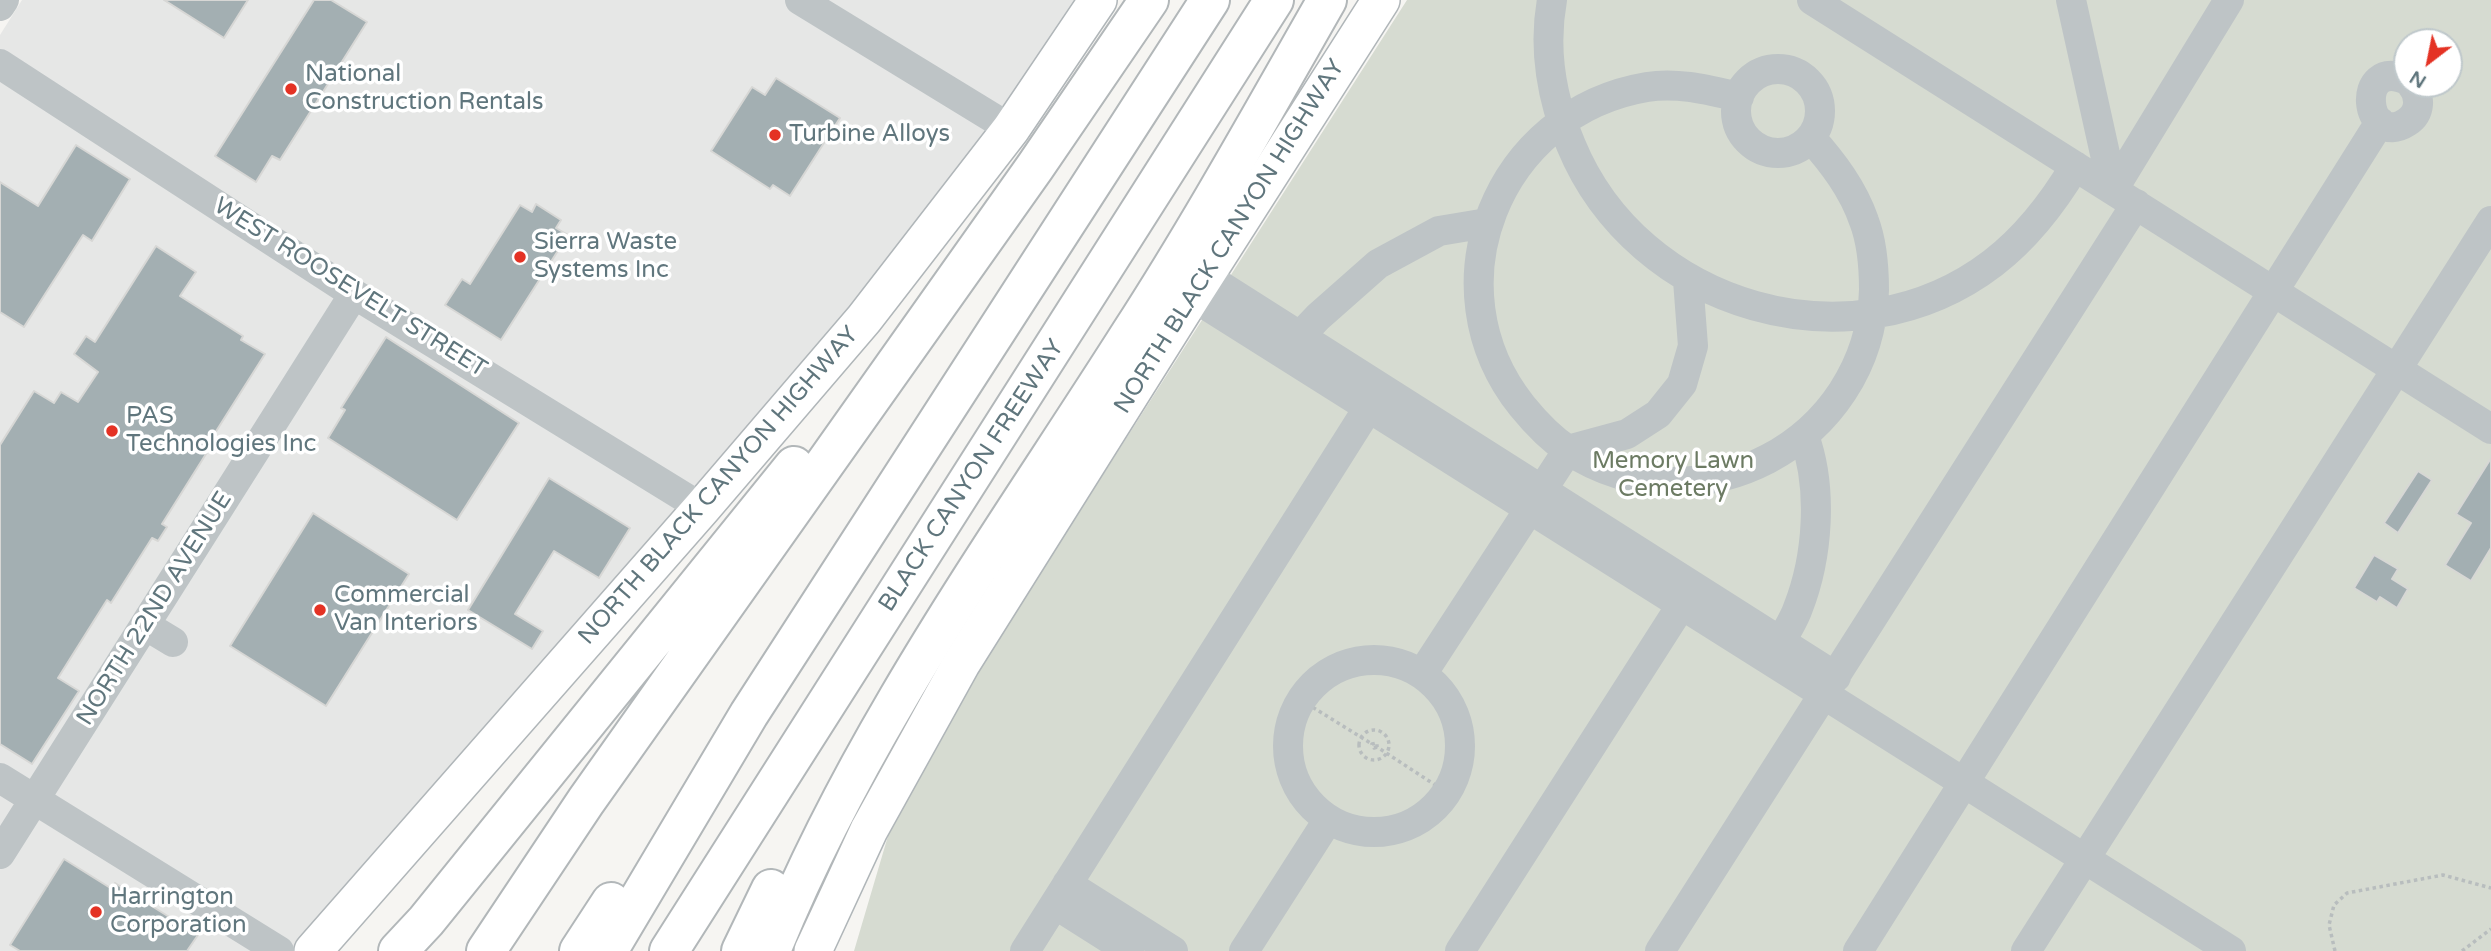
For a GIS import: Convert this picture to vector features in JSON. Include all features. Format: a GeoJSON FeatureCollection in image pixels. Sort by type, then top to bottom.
{"type":"FeatureCollection","features":[{"type":"Feature","properties":{"kind":"highway"},"geometry":{"type":"LineString","coordinates":[[489,948],[586,801],[1035,167],[1149,0]]}},
{"type":"Feature","properties":{"kind":"highway"},"geometry":{"type":"LineString","coordinates":[[608,951],[749,714],[1210,0]]}},
{"type":"Feature","properties":{"kind":"highway","name":"BLACK CANYON FREEWAY"},"geometry":{"type":"LineString","coordinates":[[668,951],[1275,0]]}},
{"type":"Feature","properties":{"kind":"highway"},"geometry":{"type":"LineString","coordinates":[[741,951],[797,836],[963,591],[1132,332],[1327,0]]}},
{"type":"Feature","properties":{"kind":"highway"},"geometry":{"type":"LineString","coordinates":[[398,951],[426,921],[856,388],[940,298]]}},
{"type":"Feature","properties":{"kind":"highway"},"geometry":{"type":"LineString","coordinates":[[579,951],[639,861],[749,714]]}},
{"type":"Feature","properties":{"kind":"highway"},"geometry":{"type":"LineString","coordinates":[[771,951],[872,725]]}},
{"type":"Feature","properties":{"kind":"highway"},"geometry":{"type":"LineString","coordinates":[[697,951],[747,826]]}},
{"type":"Feature","properties":{"kind":"main road","name":"NORTH BLACK CANYON HIGHWAY"},"geometry":{"type":"LineString","coordinates":[[313,951],[864,319],[1011,129],[1098,0]]}},
{"type":"Feature","properties":{"kind":"main road","name":"NORTH BLACK CANYON HIGHWAY"},"geometry":{"type":"LineString","coordinates":[[813,951],[869,830],[961,664],[1381,0]]}},
{"type":"Feature","properties":{"kind":"street"},"geometry":{"type":"LineString","coordinates":[[0,6],[4,0]]}},
{"type":"Feature","properties":{"kind":"street"},"geometry":{"type":"LineString","coordinates":[[1552,0],[1549,16],[1550,69],[1561,121],[1581,169],[1609,213],[1646,250],[1688,280],[1747,305],[1810,317],[1873,314],[1915,303],[1955,286],[1992,263],[2025,235],[2053,202],[2075,166]]}},
{"type":"Feature","properties":{"kind":"street"},"geometry":{"type":"LineString","coordinates":[[1812,0],[2491,429]]}},
{"type":"Feature","properties":{"kind":"street"},"geometry":{"type":"LineString","coordinates":[[2071,0],[2124,197]]}},
{"type":"Feature","properties":{"kind":"street"},"geometry":{"type":"LineString","coordinates":[[1660,951],[1830,686],[2124,197],[2230,0]]}},
{"type":"Feature","properties":{"kind":"street"},"geometry":{"type":"LineString","coordinates":[[800,1],[1011,129]]}},
{"type":"Feature","properties":{"kind":"street","name":"WEST ROOSEVELT STREET"},"geometry":{"type":"LineString","coordinates":[[0,64],[354,294],[702,508]]}},
{"type":"Feature","properties":{"kind":"street"},"geometry":{"type":"LineString","coordinates":[[1780,69],[1793,71],[1805,78],[1814,88],[1821,114],[1818,127],[1811,138],[1792,151],[1769,152],[1748,141],[1737,120],[1739,97],[1745,85],[1755,76],[1780,69]]}},
{"type":"Feature","properties":{"kind":"street"},"geometry":{"type":"LineString","coordinates":[[2393,77],[2385,78],[2373,87],[2369,102],[2371,110],[2380,122],[2395,126],[2403,124],[2415,115],[2418,98]]}},
{"type":"Feature","properties":{"kind":"street"},"geometry":{"type":"LineString","coordinates":[[1739,97],[1694,86],[1648,87],[1603,99],[1561,121],[1530,149],[1505,183],[1487,223],[1478,265],[1479,308],[1489,349],[1508,388],[1535,422],[1568,450],[1616,471],[1646,480],[1688,482],[1730,475],[1769,460],[1804,436],[1825,416],[1842,393],[1867,341],[1873,314],[1874,267],[1865,222],[1845,180],[1811,138]]}},
{"type":"Feature","properties":{"kind":"street"},"geometry":{"type":"LineString","coordinates":[[1858,951],[2380,122]]}},
{"type":"Feature","properties":{"kind":"street"},"geometry":{"type":"LineString","coordinates":[[2026,951],[2491,221]]}},
{"type":"Feature","properties":{"kind":"street"},"geometry":{"type":"LineString","coordinates":[[1294,346],[1318,317],[1378,264],[1439,231],[1487,223]]}},
{"type":"Feature","properties":{"kind":"street"},"geometry":{"type":"LineString","coordinates":[[1422,674],[1568,450],[1627,434],[1658,414],[1682,384],[1693,346],[1688,280]]}},
{"type":"Feature","properties":{"kind":"street"},"geometry":{"type":"LineString","coordinates":[[1198,286],[1830,686],[1964,782],[2231,951]]}},
{"type":"Feature","properties":{"kind":"street","name":"NORTH 22ND AVENUE"},"geometry":{"type":"LineString","coordinates":[[0,853],[354,294]]}},
{"type":"Feature","properties":{"kind":"street"},"geometry":{"type":"LineString","coordinates":[[1024,951],[1374,397]]}},
{"type":"Feature","properties":{"kind":"street"},"geometry":{"type":"LineString","coordinates":[[1781,642],[1798,608],[1812,552],[1816,516],[1813,466],[1804,436]]}},
{"type":"Feature","properties":{"kind":"street"},"geometry":{"type":"LineString","coordinates":[[1688,596],[1781,642],[1830,686]]}},
{"type":"Feature","properties":{"kind":"street"},"geometry":{"type":"LineString","coordinates":[[1461,951],[1688,596]]}},
{"type":"Feature","properties":{"kind":"street"},"geometry":{"type":"LineString","coordinates":[[145,625],[173,642]]}},
{"type":"Feature","properties":{"kind":"street"},"geometry":{"type":"LineString","coordinates":[[1369,660],[1397,663],[1422,674],[1443,695],[1457,721],[1461,751],[1454,780],[1438,805],[1415,823],[1386,832],[1356,831],[1328,820],[1308,802],[1294,778],[1288,752],[1290,724],[1301,699],[1319,679],[1343,665],[1369,660]]}},
{"type":"Feature","properties":{"kind":"street"},"geometry":{"type":"LineString","coordinates":[[0,778],[279,951]]}},
{"type":"Feature","properties":{"kind":"street"},"geometry":{"type":"LineString","coordinates":[[1244,951],[1328,820]]}},
{"type":"Feature","properties":{"kind":"street"},"geometry":{"type":"LineString","coordinates":[[1061,894],[1129,951]]}},
{"type":"Feature","properties":{"kind":"street"},"geometry":{"type":"LineString","coordinates":[[1061,894],[1172,951]]}},
{"type":"Feature","properties":{"kind":"path"},"geometry":{"type":"LineString","coordinates":[[1301,699],[1446,792]]}},
{"type":"Feature","properties":{"kind":"path"},"geometry":{"type":"LineString","coordinates":[[1371,731],[1382,733],[1389,742],[1387,754],[1376,761],[1364,756],[1359,744],[1362,737],[1371,731]]}},
{"type":"Feature","properties":{"kind":"path"},"geometry":{"type":"LineString","coordinates":[[2335,951],[2329,925],[2334,905],[2347,893],[2443,874],[2491,888]]}},
{"type":"Feature","properties":{"kind":"path"},"geometry":{"type":"LineString","coordinates":[[2462,951],[2491,929]]}},
{"type":"Feature","properties":{"kind":"shaded area"},"geometry":{"type":"Polygon","coordinates":[[[22,0],[1083,0],[863,301],[303,951],[0,951],[0,35],[22,0]]]}},
{"type":"Feature","properties":{"kind":"green space","name":"Memory Lawn Cemetery"},"geometry":{"type":"Polygon","coordinates":[[[1407,0],[2491,0],[2491,951],[854,951],[893,819],[940,729],[1407,0]]]}},
{"type":"Feature","properties":{"kind":"building"},"geometry":{"type":"Polygon","coordinates":[[[164,0],[248,0],[224,38],[164,0]]]}},
{"type":"Feature","properties":{"kind":"building","name":"National Construction Rentals"},"geometry":{"type":"Polygon","coordinates":[[[314,0],[331,0],[367,22],[280,160],[272,156],[256,182],[215,156],[314,0]]]}},
{"type":"Feature","properties":{"kind":"building","name":"Turbine Alloys"},"geometry":{"type":"Polygon","coordinates":[[[776,78],[840,118],[790,196],[773,185],[770,189],[711,151],[752,87],[765,95],[776,78]]]}},
{"type":"Feature","properties":{"kind":"building"},"geometry":{"type":"Polygon","coordinates":[[[76,145],[130,179],[92,241],[83,235],[24,327],[0,312],[0,182],[38,206],[76,145]]]}},
{"type":"Feature","properties":{"kind":"building","name":"Sierra Waste Systems Inc"},"geometry":{"type":"Polygon","coordinates":[[[536,204],[561,220],[556,228],[568,235],[501,340],[445,305],[462,279],[470,284],[520,205],[532,212],[536,204]]]}},
{"type":"Feature","properties":{"kind":"building","name":"PAS Technologies Inc"},"geometry":{"type":"Polygon","coordinates":[[[156,246],[196,272],[180,296],[243,336],[241,340],[265,354],[208,444],[211,446],[162,524],[167,527],[158,541],[152,538],[111,603],[107,600],[58,678],[79,691],[32,764],[0,744],[0,445],[34,391],[54,403],[61,392],[78,402],[98,372],[74,354],[86,336],[95,342],[156,246]]]}},
{"type":"Feature","properties":{"kind":"building"},"geometry":{"type":"Polygon","coordinates":[[[386,337],[519,423],[457,520],[328,438],[345,410],[341,408],[386,337]]]}},
{"type":"Feature","properties":{"kind":"building"},"geometry":{"type":"Polygon","coordinates":[[[2491,458],[2491,548],[2471,581],[2445,565],[2471,523],[2456,514],[2491,458]]]}},
{"type":"Feature","properties":{"kind":"building"},"geometry":{"type":"Polygon","coordinates":[[[2418,471],[2432,480],[2398,533],[2384,523],[2418,471]]]}},
{"type":"Feature","properties":{"kind":"building"},"geometry":{"type":"Polygon","coordinates":[[[549,478],[630,528],[599,578],[554,551],[515,614],[543,631],[532,649],[468,610],[549,478]]]}},
{"type":"Feature","properties":{"kind":"building","name":"Commercial Van Interiors"},"geometry":{"type":"Polygon","coordinates":[[[313,513],[409,574],[326,706],[230,646],[313,513]]]}},
{"type":"Feature","properties":{"kind":"building"},"geometry":{"type":"Polygon","coordinates":[[[2374,555],[2398,569],[2392,579],[2408,589],[2397,608],[2380,597],[2377,602],[2354,588],[2374,555]]]}},
{"type":"Feature","properties":{"kind":"building","name":"Harrington Corporation"},"geometry":{"type":"Polygon","coordinates":[[[64,859],[112,889],[115,883],[198,935],[187,951],[20,951],[10,945],[64,859]]]}},
{"type":"Feature","properties":{"kind":"place","name":"National Construction Rentals"},"geometry":{"type":"Point","coordinates":[291,89]}},
{"type":"Feature","properties":{"kind":"place","name":"Turbine Alloys"},"geometry":{"type":"Point","coordinates":[775,135]}},
{"type":"Feature","properties":{"kind":"place","name":"Sierra Waste Systems Inc"},"geometry":{"type":"Point","coordinates":[520,257]}},
{"type":"Feature","properties":{"kind":"place","name":"PAS Technologies Inc"},"geometry":{"type":"Point","coordinates":[112,431]}},
{"type":"Feature","properties":{"kind":"place","name":"Commercial Van Interiors"},"geometry":{"type":"Point","coordinates":[320,610]}},
{"type":"Feature","properties":{"kind":"place","name":"Harrington Corporation"},"geometry":{"type":"Point","coordinates":[96,912]}}]}
